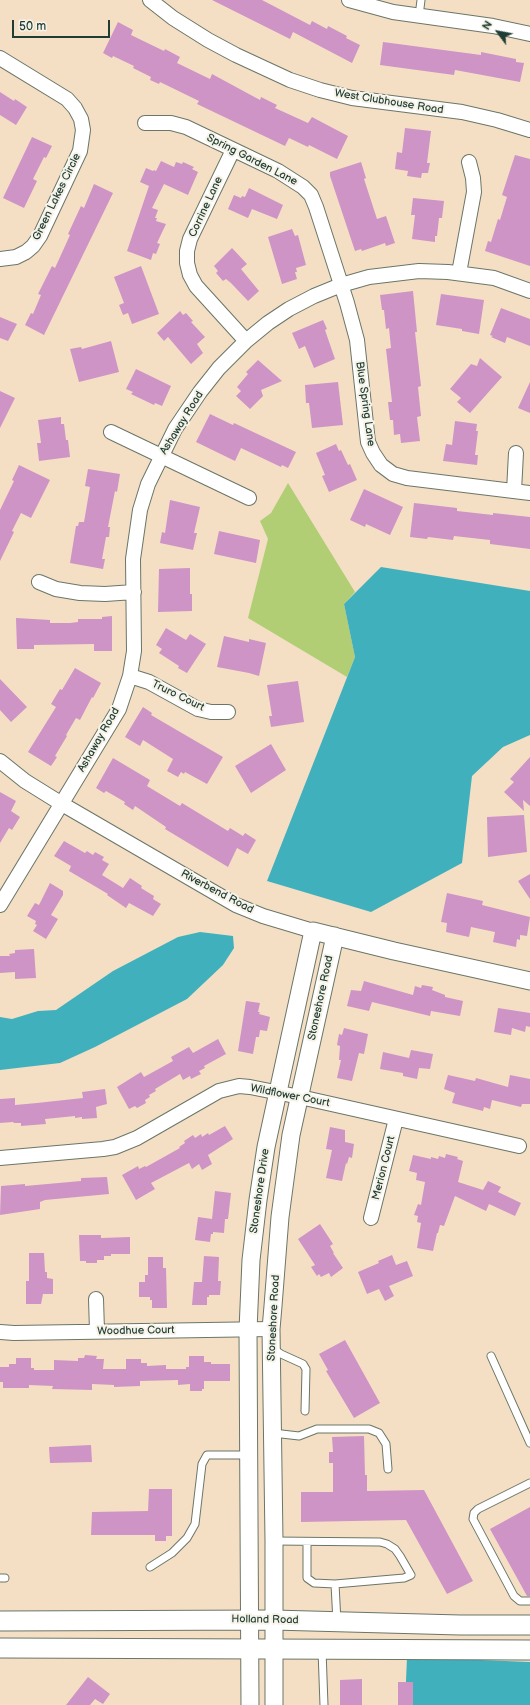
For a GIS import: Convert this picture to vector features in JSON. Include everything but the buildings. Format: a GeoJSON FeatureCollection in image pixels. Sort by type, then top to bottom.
{"type":"FeatureCollection","features":[{"type":"Feature","properties":{"kind":"main road","name":"Holland Road"},"geometry":{"type":"LineString","coordinates":[[0,1622],[273,1620],[530,1625]]}},
{"type":"Feature","properties":{"kind":"main road"},"geometry":{"type":"LineString","coordinates":[[0,1648],[530,1650]]}},
{"type":"Feature","properties":{"kind":"street","name":"West Clubhouse Road"},"geometry":{"type":"LineString","coordinates":[[150,0],[173,18],[208,40],[236,55],[296,82],[352,98],[462,112],[498,120],[530,130]]}},
{"type":"Feature","properties":{"kind":"street"},"geometry":{"type":"LineString","coordinates":[[348,0],[393,12],[493,26],[530,34]]}},
{"type":"Feature","properties":{"kind":"street","name":"Green Lakes Circle"},"geometry":{"type":"LineString","coordinates":[[0,58],[67,100],[75,108],[81,119],[83,130],[80,151],[40,236],[33,246],[26,252],[16,256],[0,259]]}},
{"type":"Feature","properties":{"kind":"street","name":"Spring Garden Lane"},"geometry":{"type":"LineString","coordinates":[[145,123],[171,123],[186,127],[278,171],[303,187],[310,195],[316,207],[341,285]]}},
{"type":"Feature","properties":{"kind":"street","name":"Corrine Lane"},"geometry":{"type":"LineString","coordinates":[[233,150],[190,239],[187,251],[187,263],[190,275],[196,286],[246,341]]}},
{"type":"Feature","properties":{"kind":"street"},"geometry":{"type":"LineString","coordinates":[[458,273],[474,192],[474,178],[469,162]]}},
{"type":"Feature","properties":{"kind":"street","name":"Ashaway Road"},"geometry":{"type":"LineString","coordinates":[[0,905],[119,709],[130,676],[134,651],[133,559],[140,510],[148,484],[175,429],[200,392],[219,368],[246,341],[268,323],[314,296],[341,285],[385,274],[419,271],[458,273],[494,278],[530,290]]}},
{"type":"Feature","properties":{"kind":"street","name":"Blue Spring Lane"},"geometry":{"type":"LineString","coordinates":[[341,285],[357,340],[368,442],[381,465],[393,474],[407,478],[530,493]]}},
{"type":"Feature","properties":{"kind":"street"},"geometry":{"type":"LineString","coordinates":[[111,432],[249,498]]}},
{"type":"Feature","properties":{"kind":"street"},"geometry":{"type":"LineString","coordinates":[[514,491],[516,453]]}},
{"type":"Feature","properties":{"kind":"street"},"geometry":{"type":"LineString","coordinates":[[39,582],[56,589],[80,593],[105,594],[134,592]]}},
{"type":"Feature","properties":{"kind":"street","name":"Truro Court"},"geometry":{"type":"LineString","coordinates":[[130,676],[149,682],[198,708],[211,712],[228,712]]}},
{"type":"Feature","properties":{"kind":"street","name":"Riverbend Road"},"geometry":{"type":"LineString","coordinates":[[0,761],[25,781],[62,804],[236,905],[262,916],[394,951],[530,981]]}},
{"type":"Feature","properties":{"kind":"street","name":"Stoneshore Drive"},"geometry":{"type":"LineString","coordinates":[[249,1455],[248,1330],[251,1260],[258,1200],[266,1147],[279,1093],[313,930]]}},
{"type":"Feature","properties":{"kind":"street","name":"Stoneshore Road"},"geometry":{"type":"LineString","coordinates":[[274,1705],[274,1541],[271,1329],[280,1217],[291,1135],[335,936]]}},
{"type":"Feature","properties":{"kind":"street","name":"Wildflower Court"},"geometry":{"type":"LineString","coordinates":[[0,1158],[115,1147],[137,1138],[219,1091],[240,1086],[300,1097],[519,1146]]}},
{"type":"Feature","properties":{"kind":"street","name":"Merion Court"},"geometry":{"type":"LineString","coordinates":[[371,1218],[396,1119]]}},
{"type":"Feature","properties":{"kind":"street"},"geometry":{"type":"LineString","coordinates":[[96,1299],[97,1331]]}},
{"type":"Feature","properties":{"kind":"street","name":"Woodhue Court"},"geometry":{"type":"LineString","coordinates":[[0,1332],[271,1329]]}},
{"type":"Feature","properties":{"kind":"street"},"geometry":{"type":"LineString","coordinates":[[249,1455],[251,1649],[250,1705]]}},
{"type":"Feature","properties":{"kind":"lane"},"geometry":{"type":"LineString","coordinates":[[419,16],[421,0]]}},
{"type":"Feature","properties":{"kind":"lane"},"geometry":{"type":"LineString","coordinates":[[271,1329],[275,1350],[280,1354],[303,1364],[306,1369],[305,1411]]}},
{"type":"Feature","properties":{"kind":"lane"},"geometry":{"type":"LineString","coordinates":[[491,1356],[528,1434],[530,1443]]}},
{"type":"Feature","properties":{"kind":"lane"},"geometry":{"type":"LineString","coordinates":[[272,1433],[299,1436],[317,1430],[369,1429],[379,1433],[386,1444],[388,1469]]}},
{"type":"Feature","properties":{"kind":"lane"},"geometry":{"type":"LineString","coordinates":[[150,1567],[172,1553],[187,1538],[195,1524],[202,1464],[206,1455],[249,1455]]}},
{"type":"Feature","properties":{"kind":"lane"},"geometry":{"type":"LineString","coordinates":[[530,1483],[478,1509],[474,1513],[473,1519],[514,1596],[520,1601],[530,1601]]}},
{"type":"Feature","properties":{"kind":"lane"},"geometry":{"type":"LineString","coordinates":[[274,1541],[380,1542],[395,1549],[411,1575],[404,1578],[335,1584],[314,1583],[307,1578],[307,1542]]}},
{"type":"Feature","properties":{"kind":"lane"},"geometry":{"type":"LineString","coordinates":[[335,1584],[337,1622]]}},
{"type":"Feature","properties":{"kind":"lane"},"geometry":{"type":"LineString","coordinates":[[322,1650],[324,1705]]}},
{"type":"Feature","properties":{"kind":"green space"},"geometry":{"type":"Polygon","coordinates":[[[288,483],[355,592],[344,604],[355,657],[347,677],[248,618],[268,539],[260,521],[271,513],[288,483]]]}},
{"type":"Feature","properties":{"kind":"water"},"geometry":{"type":"Polygon","coordinates":[[[381,567],[530,591],[530,735],[503,747],[472,776],[462,863],[371,912],[267,881],[355,657],[344,604],[381,567]]]}},
{"type":"Feature","properties":{"kind":"water"},"geometry":{"type":"Polygon","coordinates":[[[200,932],[233,936],[234,948],[223,965],[187,999],[95,1047],[60,1063],[0,1070],[0,1017],[12,1019],[38,1011],[56,1010],[113,971],[178,937],[200,932]]]}},
{"type":"Feature","properties":{"kind":"water"},"geometry":{"type":"Polygon","coordinates":[[[407,1657],[530,1662],[530,1705],[405,1705],[407,1657]]]}}]}
